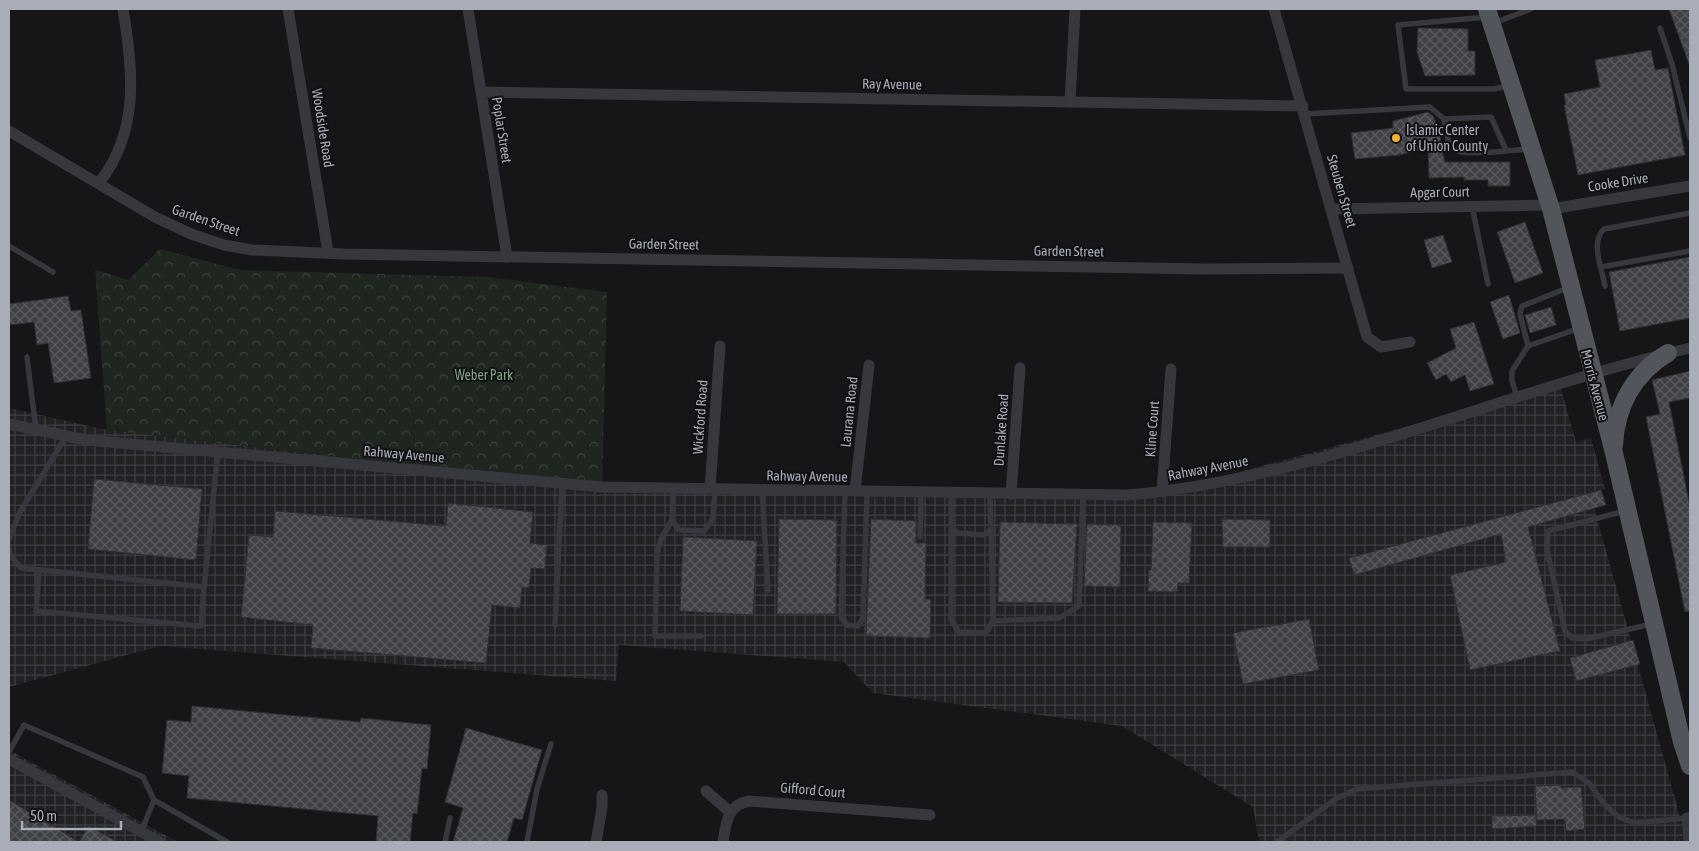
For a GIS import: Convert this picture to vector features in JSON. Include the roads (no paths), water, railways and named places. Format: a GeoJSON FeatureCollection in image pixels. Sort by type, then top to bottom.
{"type":"FeatureCollection","features":[{"type":"Feature","properties":{"kind":"main road","name":"Morris Avenue"},"geometry":{"type":"LineString","coordinates":[[1490,16],[1550,207],[1614,453],[1682,742],[1690,766]]}},
{"type":"Feature","properties":{"kind":"main road"},"geometry":{"type":"LineString","coordinates":[[1614,453],[1615,430],[1621,408],[1633,384],[1655,361],[1668,353]]}},
{"type":"Feature","properties":{"kind":"street"},"geometry":{"type":"LineString","coordinates":[[98,183],[117,155],[130,114],[131,61],[123,9]]}},
{"type":"Feature","properties":{"kind":"street","name":"Woodside Road"},"geometry":{"type":"LineString","coordinates":[[288,9],[328,252]]}},
{"type":"Feature","properties":{"kind":"street","name":"Poplar Street"},"geometry":{"type":"LineString","coordinates":[[468,9],[507,257]]}},
{"type":"Feature","properties":{"kind":"street"},"geometry":{"type":"LineString","coordinates":[[1070,102],[1075,9]]}},
{"type":"Feature","properties":{"kind":"street","name":"Steuben Street"},"geometry":{"type":"LineString","coordinates":[[1274,9],[1367,337],[1381,347],[1410,342]]}},
{"type":"Feature","properties":{"kind":"street","name":"Ray Avenue"},"geometry":{"type":"LineString","coordinates":[[481,92],[1070,102],[1304,110]]}},
{"type":"Feature","properties":{"kind":"street","name":"Garden Street"},"geometry":{"type":"LineString","coordinates":[[9,131],[155,217],[191,234],[224,245],[269,252],[1204,269],[1348,268]]}},
{"type":"Feature","properties":{"kind":"street","name":"Cooke Drive"},"geometry":{"type":"LineString","coordinates":[[1550,207],[1690,186]]}},
{"type":"Feature","properties":{"kind":"street","name":"Apgar Court"},"geometry":{"type":"LineString","coordinates":[[1332,210],[1472,206],[1550,207]]}},
{"type":"Feature","properties":{"kind":"street","name":"Wickford Road"},"geometry":{"type":"LineString","coordinates":[[713,489],[720,346]]}},
{"type":"Feature","properties":{"kind":"street","name":"Rahway Avenue"},"geometry":{"type":"LineString","coordinates":[[9,424],[86,440],[602,486],[1083,496],[1162,492],[1208,486],[1261,473],[1517,398],[1592,373],[1690,348]]}},
{"type":"Feature","properties":{"kind":"street","name":"Laurana Road"},"geometry":{"type":"LineString","coordinates":[[856,491],[869,365]]}},
{"type":"Feature","properties":{"kind":"street","name":"Dunlake Road"},"geometry":{"type":"LineString","coordinates":[[1011,494],[1020,368]]}},
{"type":"Feature","properties":{"kind":"street","name":"Kline Court"},"geometry":{"type":"LineString","coordinates":[[1162,492],[1171,369]]}},
{"type":"Feature","properties":{"kind":"street"},"geometry":{"type":"LineString","coordinates":[[9,760],[160,842]]}},
{"type":"Feature","properties":{"kind":"street"},"geometry":{"type":"LineString","coordinates":[[706,792],[730,812],[726,819],[723,842]]}},
{"type":"Feature","properties":{"kind":"street"},"geometry":{"type":"LineString","coordinates":[[596,842],[602,808],[602,795]]}},
{"type":"Feature","properties":{"kind":"street","name":"Gifford Court"},"geometry":{"type":"LineString","coordinates":[[730,812],[735,806],[749,800],[930,815]]}},
{"type":"Feature","properties":{"kind":"street"},"geometry":{"type":"LineString","coordinates":[[1689,818],[1689,842]]}},
{"type":"Feature","properties":{"kind":"lane"},"geometry":{"type":"LineString","coordinates":[[1512,86],[1494,89],[1406,89],[1398,25],[1490,16],[1531,9]]}},
{"type":"Feature","properties":{"kind":"lane"},"geometry":{"type":"LineString","coordinates":[[1660,28],[1672,64],[1690,138]]}},
{"type":"Feature","properties":{"kind":"lane"},"geometry":{"type":"LineString","coordinates":[[1304,110],[1430,107],[1444,119],[1448,144],[1461,152],[1532,149]]}},
{"type":"Feature","properties":{"kind":"lane"},"geometry":{"type":"LineString","coordinates":[[1444,119],[1491,117],[1506,150]]}},
{"type":"Feature","properties":{"kind":"lane"},"geometry":{"type":"LineString","coordinates":[[1472,206],[1488,284]]}},
{"type":"Feature","properties":{"kind":"lane"},"geometry":{"type":"LineString","coordinates":[[1605,286],[1597,242],[1599,234],[1604,229],[1690,213]]}},
{"type":"Feature","properties":{"kind":"lane"},"geometry":{"type":"LineString","coordinates":[[9,246],[53,272]]}},
{"type":"Feature","properties":{"kind":"lane"},"geometry":{"type":"LineString","coordinates":[[1601,267],[1690,251]]}},
{"type":"Feature","properties":{"kind":"lane"},"geometry":{"type":"LineString","coordinates":[[1528,346],[1520,314],[1522,306],[1570,288]]}},
{"type":"Feature","properties":{"kind":"lane"},"geometry":{"type":"LineString","coordinates":[[1517,398],[1512,381],[1512,371],[1528,346],[1580,328]]}},
{"type":"Feature","properties":{"kind":"lane"},"geometry":{"type":"LineString","coordinates":[[27,356],[36,430]]}},
{"type":"Feature","properties":{"kind":"lane"},"geometry":{"type":"LineString","coordinates":[[9,539],[20,512],[66,436]]}},
{"type":"Feature","properties":{"kind":"lane"},"geometry":{"type":"LineString","coordinates":[[39,570],[36,611],[201,626],[218,452]]}},
{"type":"Feature","properties":{"kind":"lane"},"geometry":{"type":"LineString","coordinates":[[555,625],[562,483]]}},
{"type":"Feature","properties":{"kind":"lane"},"geometry":{"type":"LineString","coordinates":[[672,488],[672,520],[661,539],[657,554],[655,636],[701,636]]}},
{"type":"Feature","properties":{"kind":"lane"},"geometry":{"type":"LineString","coordinates":[[672,520],[679,530],[704,531],[713,519],[713,489]]}},
{"type":"Feature","properties":{"kind":"lane"},"geometry":{"type":"LineString","coordinates":[[762,490],[768,590]]}},
{"type":"Feature","properties":{"kind":"lane"},"geometry":{"type":"LineString","coordinates":[[856,491],[863,618],[858,626],[847,624],[841,617],[856,491]]}},
{"type":"Feature","properties":{"kind":"lane"},"geometry":{"type":"LineString","coordinates":[[920,537],[921,493]]}},
{"type":"Feature","properties":{"kind":"lane"},"geometry":{"type":"LineString","coordinates":[[951,493],[952,623],[959,632],[979,634],[986,633],[993,621],[990,494]]}},
{"type":"Feature","properties":{"kind":"lane"},"geometry":{"type":"LineString","coordinates":[[993,621],[1059,618],[1079,606],[1083,496]]}},
{"type":"Feature","properties":{"kind":"lane"},"geometry":{"type":"LineString","coordinates":[[1628,511],[1548,532],[1547,550],[1565,630],[1572,638],[1586,639],[1654,623]]}},
{"type":"Feature","properties":{"kind":"lane"},"geometry":{"type":"LineString","coordinates":[[952,529],[958,533],[984,535],[991,529]]}},
{"type":"Feature","properties":{"kind":"lane"},"geometry":{"type":"LineString","coordinates":[[9,546],[10,555],[21,568],[204,587]]}},
{"type":"Feature","properties":{"kind":"lane"},"geometry":{"type":"LineString","coordinates":[[9,752],[24,725],[143,777],[154,800],[227,842]]}},
{"type":"Feature","properties":{"kind":"lane"},"geometry":{"type":"LineString","coordinates":[[527,842],[537,789],[551,744]]}},
{"type":"Feature","properties":{"kind":"lane"},"geometry":{"type":"LineString","coordinates":[[1277,842],[1337,798],[1357,789],[1572,772],[1589,783],[1606,805],[1619,817],[1634,823],[1689,818]]}},
{"type":"Feature","properties":{"kind":"lane"},"geometry":{"type":"LineString","coordinates":[[140,832],[154,800]]}},
{"type":"Feature","properties":{"kind":"lane"},"geometry":{"type":"LineString","coordinates":[[445,842],[450,818]]}},
{"type":"Feature","properties":{"kind":"place","name":"Islamic Center of Union County"},"geometry":{"type":"Point","coordinates":[1396,138]}},
{"type":"Feature","properties":{"kind":"park label","name":"Weber Park"},"geometry":{"type":"Point","coordinates":[484,375]}}]}
